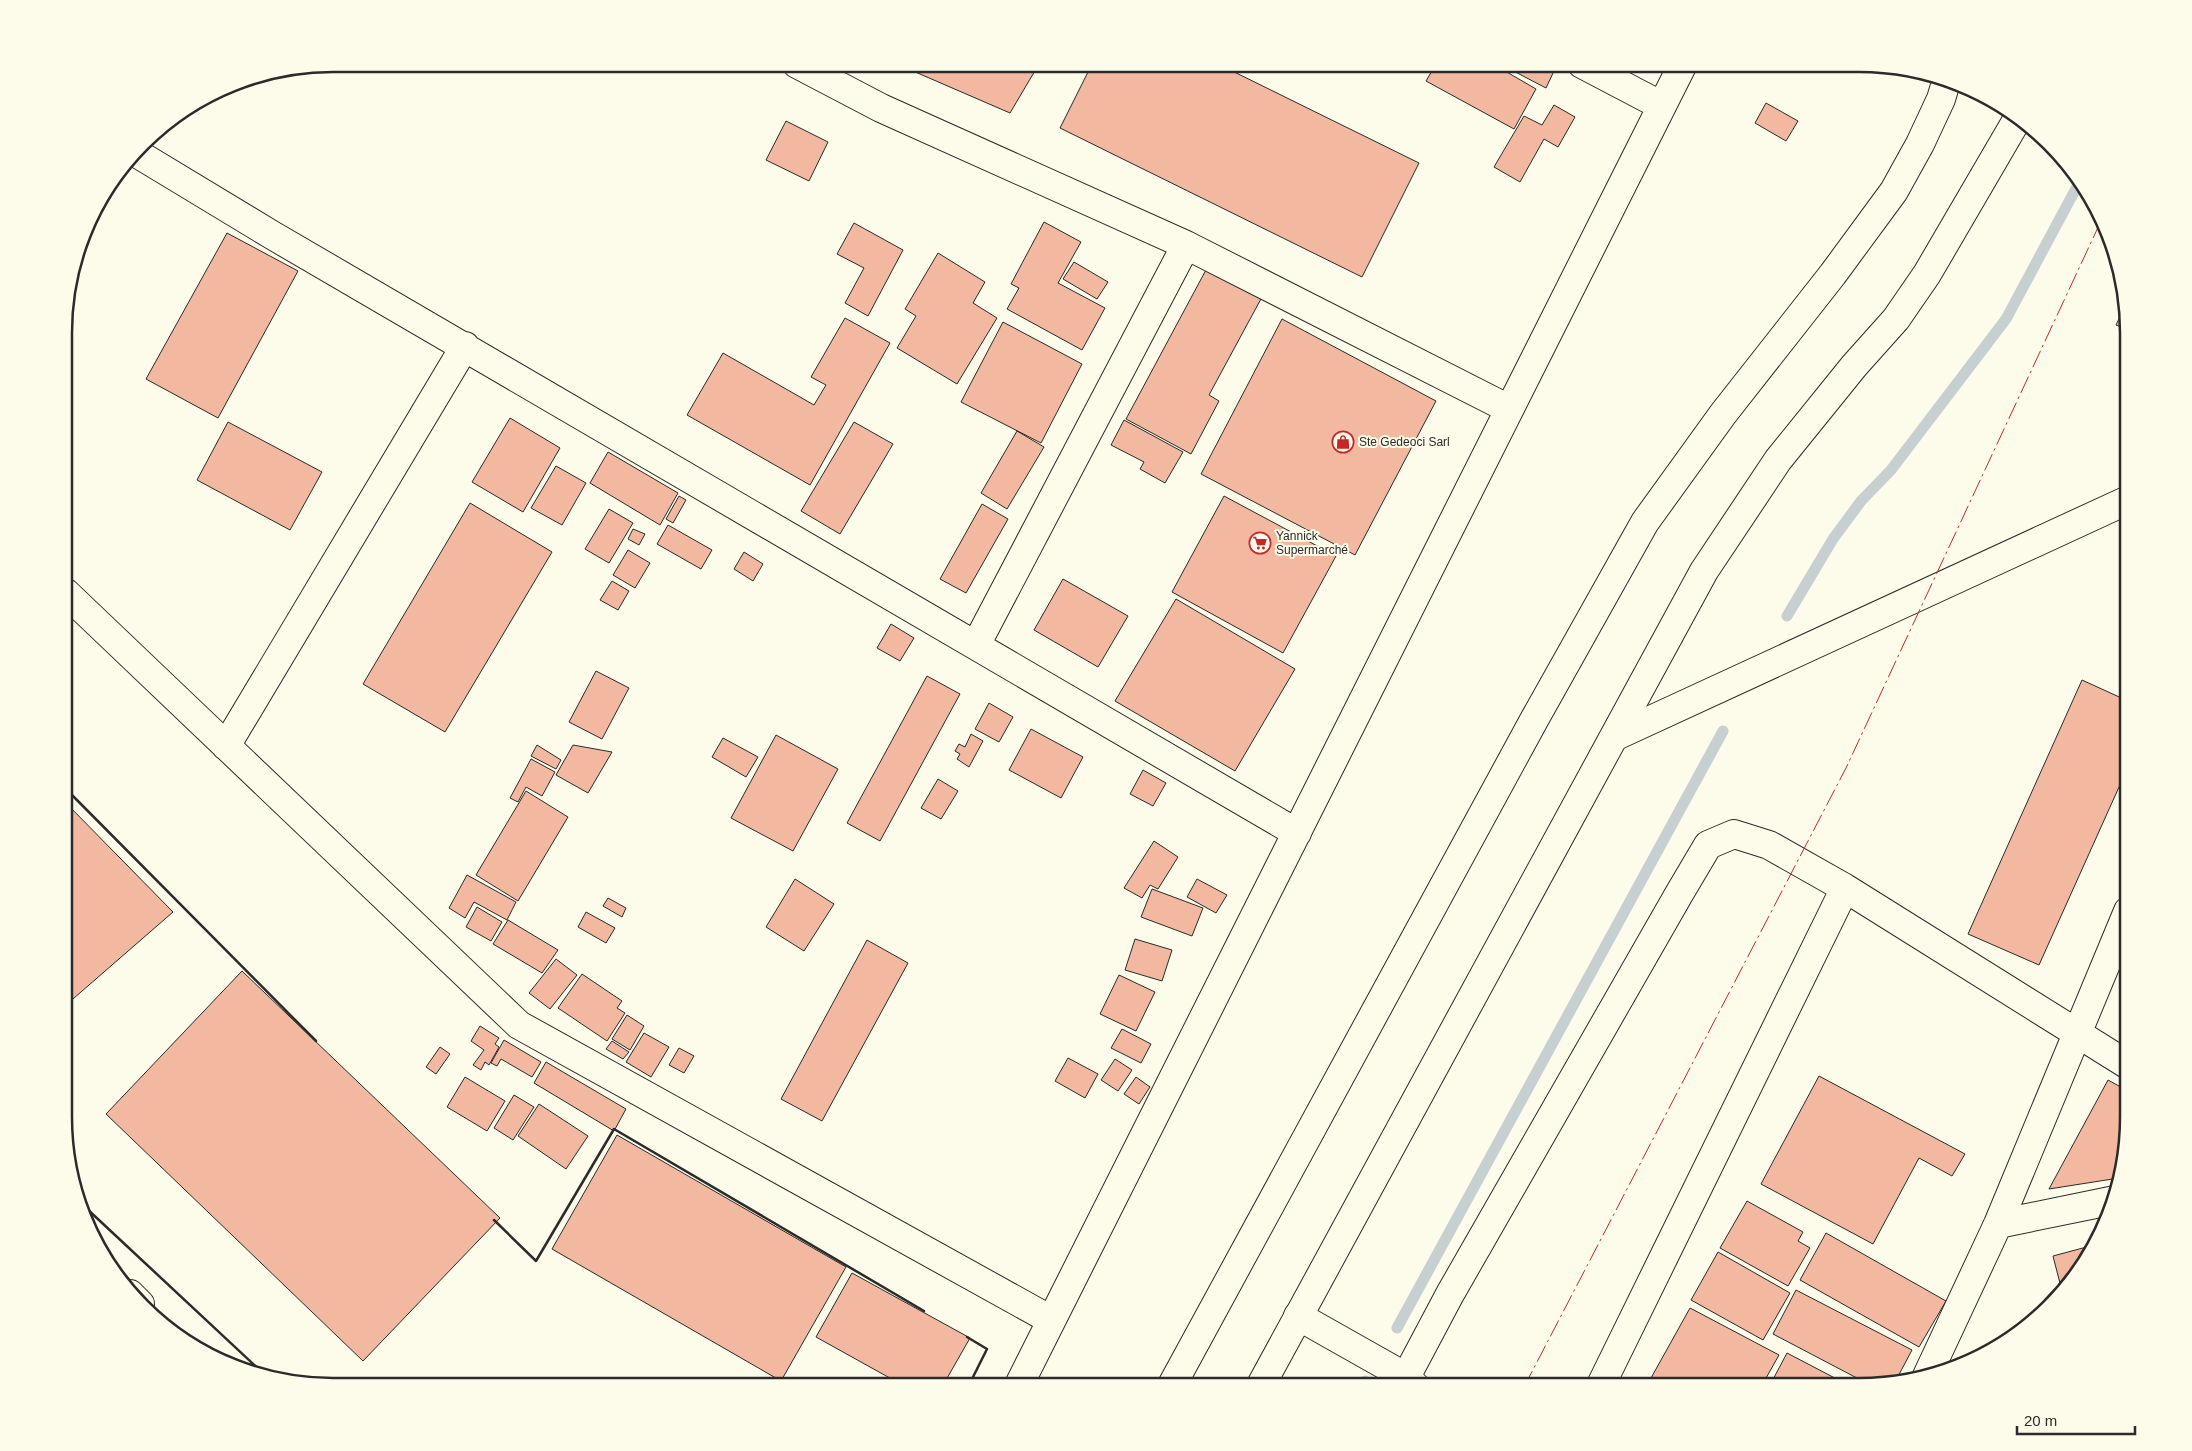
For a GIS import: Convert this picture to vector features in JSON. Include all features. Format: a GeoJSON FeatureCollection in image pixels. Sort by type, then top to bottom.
{"type":"FeatureCollection","features":[{"type":"Feature","properties":{"kind":"main road"},"geometry":{"type":"LineString","coordinates":[[814,73],[881,108],[1186,245],[1509,409]]}},
{"type":"Feature","properties":{"kind":"main road"},"geometry":{"type":"LineString","coordinates":[[1599,73],[1662,106]]}},
{"type":"Feature","properties":{"kind":"main road"},"geometry":{"type":"LineString","coordinates":[[1022,1378],[1678,73]]}},
{"type":"Feature","properties":{"kind":"main road"},"geometry":{"type":"LineString","coordinates":[[1176,1378],[1534,720],[1645,522],[1723,414],[1833,274],[1894,191],[1920,144],[1944,87]]}},
{"type":"Feature","properties":{"kind":"main road"},"geometry":{"type":"LineString","coordinates":[[1265,1378],[1616,736],[1704,571],[1778,460],[1854,366],[1896,319],[1927,274],[2014,124]]}},
{"type":"Feature","properties":{"kind":"main road"},"geometry":{"type":"LineString","coordinates":[[142,156],[272,235],[1297,833]]}},
{"type":"Feature","properties":{"kind":"main road"},"geometry":{"type":"LineString","coordinates":[[976,645],[1186,245]]}},
{"type":"Feature","properties":{"kind":"main road"},"geometry":{"type":"LineString","coordinates":[[226,746],[465,346]]}},
{"type":"Feature","properties":{"kind":"main road"},"geometry":{"type":"LineString","coordinates":[[1616,736],[2120,504]]}},
{"type":"Feature","properties":{"kind":"main road"},"geometry":{"type":"LineString","coordinates":[[73,600],[518,1025],[1051,1320]]}},
{"type":"Feature","properties":{"kind":"main road"},"geometry":{"type":"LineString","coordinates":[[1413,1378],[1470,1260],[1708,845],[1734,834],[1769,846],[1845,888],[2120,1060]]}},
{"type":"Feature","properties":{"kind":"main road"},"geometry":{"type":"LineString","coordinates":[[1604,1378],[1845,888]]}},
{"type":"Feature","properties":{"kind":"main road"},"geometry":{"type":"LineString","coordinates":[[1930,1369],[1998,1224],[2120,930]]}},
{"type":"Feature","properties":{"kind":"main road"},"geometry":{"type":"LineString","coordinates":[[1998,1224],[2106,1202]]}},
{"type":"Feature","properties":{"kind":"main road"},"geometry":{"type":"LineString","coordinates":[[1298,1316],[1404,1378]]}},
{"type":"Feature","properties":{"kind":"building"},"geometry":{"type":"Polygon","coordinates":[[[918,73],[1034,73],[1010,113],[918,73]]]}},
{"type":"Feature","properties":{"kind":"building"},"geometry":{"type":"Polygon","coordinates":[[[1088,73],[1236,73],[1419,163],[1362,277],[1060,128],[1088,73]]]}},
{"type":"Feature","properties":{"kind":"building"},"geometry":{"type":"Polygon","coordinates":[[[1431,73],[1508,73],[1536,89],[1514,129],[1426,81],[1431,73]]]}},
{"type":"Feature","properties":{"kind":"building"},"geometry":{"type":"Polygon","coordinates":[[[1517,73],[1553,73],[1546,88],[1517,73]]]}},
{"type":"Feature","properties":{"kind":"building"},"geometry":{"type":"Polygon","coordinates":[[[1766,103],[1798,121],[1786,141],[1755,123],[1766,103]]]}},
{"type":"Feature","properties":{"kind":"building"},"geometry":{"type":"Polygon","coordinates":[[[1554,105],[1575,117],[1558,147],[1544,139],[1520,182],[1494,167],[1524,116],[1542,125],[1554,105]]]}},
{"type":"Feature","properties":{"kind":"building"},"geometry":{"type":"Polygon","coordinates":[[[786,121],[828,142],[809,181],[766,160],[786,121]]]}},
{"type":"Feature","properties":{"kind":"building"},"geometry":{"type":"Polygon","coordinates":[[[1044,222],[1081,242],[1058,283],[1105,308],[1082,350],[1007,309],[1019,288],[1011,284],[1044,222]]]}},
{"type":"Feature","properties":{"kind":"building"},"geometry":{"type":"Polygon","coordinates":[[[854,223],[903,250],[868,316],[845,303],[864,268],[837,254],[854,223]]]}},
{"type":"Feature","properties":{"kind":"building"},"geometry":{"type":"Polygon","coordinates":[[[227,233],[298,271],[218,418],[146,379],[227,233]]]}},
{"type":"Feature","properties":{"kind":"building"},"geometry":{"type":"Polygon","coordinates":[[[938,253],[985,282],[973,303],[997,318],[957,384],[897,348],[916,316],[905,309],[938,253]]]}},
{"type":"Feature","properties":{"kind":"building"},"geometry":{"type":"Polygon","coordinates":[[[1074,262],[1108,282],[1097,299],[1063,279],[1074,262]]]}},
{"type":"Feature","properties":{"kind":"building"},"geometry":{"type":"Polygon","coordinates":[[[1207,268],[1262,297],[1209,395],[1219,401],[1191,454],[1126,419],[1207,268]]]}},
{"type":"Feature","properties":{"kind":"building"},"geometry":{"type":"Polygon","coordinates":[[[845,318],[890,343],[810,485],[687,415],[723,353],[814,405],[826,385],[811,377],[845,318]]]}},
{"type":"Feature","properties":{"kind":"building"},"geometry":{"type":"Polygon","coordinates":[[[1282,319],[1436,401],[1355,555],[1201,474],[1282,319]]]}},
{"type":"Feature","properties":{"kind":"building"},"geometry":{"type":"Polygon","coordinates":[[[1003,322],[1082,364],[1041,443],[961,402],[1003,322]]]}},
{"type":"Feature","properties":{"kind":"building"},"geometry":{"type":"Polygon","coordinates":[[[510,418],[560,448],[523,512],[472,482],[510,418]]]}},
{"type":"Feature","properties":{"kind":"building"},"geometry":{"type":"Polygon","coordinates":[[[1124,420],[1183,452],[1165,483],[1140,469],[1144,462],[1111,445],[1124,420]]]}},
{"type":"Feature","properties":{"kind":"building"},"geometry":{"type":"Polygon","coordinates":[[[228,422],[322,472],[290,530],[197,480],[228,422]]]}},
{"type":"Feature","properties":{"kind":"building"},"geometry":{"type":"Polygon","coordinates":[[[854,422],[893,444],[840,534],[801,511],[854,422]]]}},
{"type":"Feature","properties":{"kind":"building"},"geometry":{"type":"Polygon","coordinates":[[[1017,431],[1044,447],[1007,509],[981,493],[1017,431]]]}},
{"type":"Feature","properties":{"kind":"building"},"geometry":{"type":"Polygon","coordinates":[[[608,452],[678,493],[660,525],[590,483],[608,452]]]}},
{"type":"Feature","properties":{"kind":"building"},"geometry":{"type":"Polygon","coordinates":[[[556,466],[586,483],[562,525],[531,508],[556,466]]]}},
{"type":"Feature","properties":{"kind":"building"},"geometry":{"type":"Polygon","coordinates":[[[679,496],[686,500],[673,523],[666,519],[679,496]]]}},
{"type":"Feature","properties":{"kind":"building"},"geometry":{"type":"Polygon","coordinates":[[[1224,496],[1336,556],[1283,653],[1172,592],[1224,496]]]}},
{"type":"Feature","properties":{"kind":"building"},"geometry":{"type":"Polygon","coordinates":[[[470,503],[552,552],[445,732],[363,684],[470,503]]]}},
{"type":"Feature","properties":{"kind":"building"},"geometry":{"type":"Polygon","coordinates":[[[982,504],[1008,519],[966,593],[940,579],[982,504]]]}},
{"type":"Feature","properties":{"kind":"building"},"geometry":{"type":"Polygon","coordinates":[[[609,509],[633,523],[609,563],[585,549],[609,509]]]}},
{"type":"Feature","properties":{"kind":"building"},"geometry":{"type":"Polygon","coordinates":[[[668,525],[712,550],[701,569],[657,544],[668,525]]]}},
{"type":"Feature","properties":{"kind":"building"},"geometry":{"type":"Polygon","coordinates":[[[633,529],[645,534],[639,545],[628,539],[633,529]]]}},
{"type":"Feature","properties":{"kind":"building"},"geometry":{"type":"Polygon","coordinates":[[[628,550],[650,563],[635,588],[613,575],[628,550]]]}},
{"type":"Feature","properties":{"kind":"building"},"geometry":{"type":"Polygon","coordinates":[[[744,552],[763,564],[753,581],[734,569],[744,552]]]}},
{"type":"Feature","properties":{"kind":"building"},"geometry":{"type":"Polygon","coordinates":[[[1063,579],[1128,616],[1098,667],[1034,630],[1063,579]]]}},
{"type":"Feature","properties":{"kind":"building"},"geometry":{"type":"Polygon","coordinates":[[[612,581],[629,591],[618,610],[600,600],[612,581]]]}},
{"type":"Feature","properties":{"kind":"building"},"geometry":{"type":"Polygon","coordinates":[[[1176,599],[1295,669],[1235,771],[1115,701],[1176,599]]]}},
{"type":"Feature","properties":{"kind":"building"},"geometry":{"type":"Polygon","coordinates":[[[891,624],[914,638],[900,661],[877,648],[891,624]]]}},
{"type":"Feature","properties":{"kind":"building"},"geometry":{"type":"Polygon","coordinates":[[[596,671],[629,688],[602,739],[569,722],[596,671]]]}},
{"type":"Feature","properties":{"kind":"building"},"geometry":{"type":"Polygon","coordinates":[[[927,676],[960,694],[880,841],[847,823],[927,676]]]}},
{"type":"Feature","properties":{"kind":"building"},"geometry":{"type":"Polygon","coordinates":[[[2082,680],[2120,697],[2120,785],[2039,965],[1968,934],[2082,680]]]}},
{"type":"Feature","properties":{"kind":"building"},"geometry":{"type":"Polygon","coordinates":[[[989,703],[1013,717],[999,742],[975,729],[989,703]]]}},
{"type":"Feature","properties":{"kind":"building"},"geometry":{"type":"Polygon","coordinates":[[[1031,729],[1083,757],[1061,798],[1009,770],[1031,729]]]}},
{"type":"Feature","properties":{"kind":"building"},"geometry":{"type":"Polygon","coordinates":[[[971,734],[983,741],[969,767],[957,759],[960,754],[955,751],[959,744],[965,747],[971,734]]]}},
{"type":"Feature","properties":{"kind":"building"},"geometry":{"type":"Polygon","coordinates":[[[776,735],[838,769],[793,851],[731,818],[776,735]]]}},
{"type":"Feature","properties":{"kind":"building"},"geometry":{"type":"Polygon","coordinates":[[[723,738],[758,757],[746,777],[712,757],[723,738]]]}},
{"type":"Feature","properties":{"kind":"building"},"geometry":{"type":"Polygon","coordinates":[[[537,745],[561,760],[556,769],[531,756],[537,745]]]}},
{"type":"Feature","properties":{"kind":"building"},"geometry":{"type":"Polygon","coordinates":[[[573,745],[612,752],[588,793],[556,775],[573,745]]]}},
{"type":"Feature","properties":{"kind":"building"},"geometry":{"type":"Polygon","coordinates":[[[531,759],[555,772],[542,796],[526,787],[518,802],[510,798],[531,759]]]}},
{"type":"Feature","properties":{"kind":"building"},"geometry":{"type":"Polygon","coordinates":[[[1143,770],[1166,783],[1153,806],[1130,794],[1143,770]]]}},
{"type":"Feature","properties":{"kind":"building"},"geometry":{"type":"Polygon","coordinates":[[[938,779],[958,791],[941,819],[921,808],[938,779]]]}},
{"type":"Feature","properties":{"kind":"building"},"geometry":{"type":"Polygon","coordinates":[[[526,791],[568,817],[518,901],[476,875],[526,791]]]}},
{"type":"Feature","properties":{"kind":"building"},"geometry":{"type":"Polygon","coordinates":[[[73,810],[173,912],[73,999],[73,810]]]}},
{"type":"Feature","properties":{"kind":"building"},"geometry":{"type":"Polygon","coordinates":[[[1154,841],[1178,857],[1158,889],[1150,885],[1142,898],[1124,888],[1154,841]]]}},
{"type":"Feature","properties":{"kind":"building"},"geometry":{"type":"Polygon","coordinates":[[[467,875],[516,902],[507,920],[474,902],[465,918],[449,908],[467,875]]]}},
{"type":"Feature","properties":{"kind":"building"},"geometry":{"type":"Polygon","coordinates":[[[795,879],[834,904],[804,951],[766,927],[795,879]]]}},
{"type":"Feature","properties":{"kind":"building"},"geometry":{"type":"Polygon","coordinates":[[[1197,879],[1227,895],[1216,913],[1187,897],[1197,879]]]}},
{"type":"Feature","properties":{"kind":"building"},"geometry":{"type":"Polygon","coordinates":[[[1152,889],[1203,908],[1192,936],[1141,917],[1152,889]]]}},
{"type":"Feature","properties":{"kind":"building"},"geometry":{"type":"Polygon","coordinates":[[[608,898],[626,908],[622,917],[603,906],[608,898]]]}},
{"type":"Feature","properties":{"kind":"building"},"geometry":{"type":"Polygon","coordinates":[[[477,907],[502,922],[491,941],[466,927],[477,907]]]}},
{"type":"Feature","properties":{"kind":"building"},"geometry":{"type":"Polygon","coordinates":[[[586,912],[615,928],[606,943],[578,927],[586,912]]]}},
{"type":"Feature","properties":{"kind":"building"},"geometry":{"type":"Polygon","coordinates":[[[508,920],[558,950],[542,973],[493,944],[508,920]]]}},
{"type":"Feature","properties":{"kind":"building"},"geometry":{"type":"Polygon","coordinates":[[[1135,939],[1172,950],[1162,981],[1125,970],[1135,939]]]}},
{"type":"Feature","properties":{"kind":"building"},"geometry":{"type":"Polygon","coordinates":[[[867,940],[908,963],[822,1121],[781,1099],[867,940]]]}},
{"type":"Feature","properties":{"kind":"building"},"geometry":{"type":"Polygon","coordinates":[[[556,959],[577,975],[550,1009],[529,993],[556,959]]]}},
{"type":"Feature","properties":{"kind":"building"},"geometry":{"type":"Polygon","coordinates":[[[242,971],[500,1218],[363,1361],[106,1114],[242,971]]]}},
{"type":"Feature","properties":{"kind":"building"},"geometry":{"type":"Polygon","coordinates":[[[582,974],[622,1001],[617,1008],[625,1013],[607,1041],[558,1008],[582,974]]]}},
{"type":"Feature","properties":{"kind":"building"},"geometry":{"type":"Polygon","coordinates":[[[1119,975],[1155,992],[1136,1031],[1100,1014],[1119,975]]]}},
{"type":"Feature","properties":{"kind":"building"},"geometry":{"type":"Polygon","coordinates":[[[627,1015],[644,1026],[630,1050],[612,1039],[627,1015]]]}},
{"type":"Feature","properties":{"kind":"building"},"geometry":{"type":"Polygon","coordinates":[[[480,1026],[499,1038],[495,1044],[499,1047],[489,1065],[485,1062],[481,1070],[473,1065],[484,1050],[471,1041],[480,1026]]]}},
{"type":"Feature","properties":{"kind":"building"},"geometry":{"type":"Polygon","coordinates":[[[1122,1029],[1151,1044],[1141,1063],[1111,1048],[1122,1029]]]}},
{"type":"Feature","properties":{"kind":"building"},"geometry":{"type":"Polygon","coordinates":[[[644,1033],[669,1047],[651,1077],[626,1062],[644,1033]]]}},
{"type":"Feature","properties":{"kind":"building"},"geometry":{"type":"Polygon","coordinates":[[[504,1040],[541,1062],[532,1077],[501,1059],[497,1066],[491,1063],[504,1040]]]}},
{"type":"Feature","properties":{"kind":"building"},"geometry":{"type":"Polygon","coordinates":[[[612,1041],[629,1052],[623,1059],[606,1049],[612,1041]]]}},
{"type":"Feature","properties":{"kind":"building"},"geometry":{"type":"Polygon","coordinates":[[[440,1047],[450,1054],[436,1074],[426,1067],[440,1047]]]}},
{"type":"Feature","properties":{"kind":"building"},"geometry":{"type":"Polygon","coordinates":[[[679,1048],[694,1056],[684,1073],[669,1065],[679,1048]]]}},
{"type":"Feature","properties":{"kind":"building"},"geometry":{"type":"Polygon","coordinates":[[[1068,1058],[1098,1074],[1085,1098],[1055,1081],[1068,1058]]]}},
{"type":"Feature","properties":{"kind":"building"},"geometry":{"type":"Polygon","coordinates":[[[1115,1059],[1132,1070],[1118,1091],[1101,1080],[1115,1059]]]}},
{"type":"Feature","properties":{"kind":"building"},"geometry":{"type":"Polygon","coordinates":[[[546,1062],[626,1109],[614,1131],[534,1083],[546,1062]]]}},
{"type":"Feature","properties":{"kind":"building"},"geometry":{"type":"Polygon","coordinates":[[[1819,1076],[1965,1154],[1952,1176],[1919,1158],[1873,1244],[1761,1184],[1819,1076]]]}},
{"type":"Feature","properties":{"kind":"building"},"geometry":{"type":"Polygon","coordinates":[[[465,1077],[505,1101],[487,1131],[447,1107],[465,1077]]]}},
{"type":"Feature","properties":{"kind":"building"},"geometry":{"type":"Polygon","coordinates":[[[1136,1077],[1150,1087],[1139,1104],[1124,1094],[1136,1077]]]}},
{"type":"Feature","properties":{"kind":"building"},"geometry":{"type":"Polygon","coordinates":[[[2108,1080],[2120,1087],[2119,1134],[2112,1179],[2049,1189],[2108,1080]]]}},
{"type":"Feature","properties":{"kind":"building"},"geometry":{"type":"Polygon","coordinates":[[[514,1095],[534,1107],[513,1140],[494,1128],[514,1095]]]}},
{"type":"Feature","properties":{"kind":"building"},"geometry":{"type":"Polygon","coordinates":[[[539,1104],[588,1136],[566,1169],[518,1136],[539,1104]]]}},
{"type":"Feature","properties":{"kind":"building"},"geometry":{"type":"Polygon","coordinates":[[[617,1135],[846,1267],[783,1378],[776,1378],[552,1249],[617,1135]]]}},
{"type":"Feature","properties":{"kind":"building"},"geometry":{"type":"Polygon","coordinates":[[[1747,1201],[1803,1232],[1798,1241],[1810,1248],[1788,1286],[1720,1248],[1747,1201]]]}},
{"type":"Feature","properties":{"kind":"building"},"geometry":{"type":"Polygon","coordinates":[[[1826,1233],[1946,1301],[1919,1347],[1800,1280],[1826,1233]]]}},
{"type":"Feature","properties":{"kind":"building"},"geometry":{"type":"Polygon","coordinates":[[[2085,1247],[2060,1284],[2053,1256],[2085,1247]]]}},
{"type":"Feature","properties":{"kind":"building"},"geometry":{"type":"Polygon","coordinates":[[[1718,1252],[1790,1293],[1763,1340],[1691,1300],[1718,1252]]]}},
{"type":"Feature","properties":{"kind":"building"},"geometry":{"type":"Polygon","coordinates":[[[852,1273],[970,1338],[947,1378],[890,1378],[816,1337],[852,1273]]]}},
{"type":"Feature","properties":{"kind":"building"},"geometry":{"type":"Polygon","coordinates":[[[1796,1290],[1912,1350],[1899,1375],[1857,1378],[1773,1334],[1796,1290]]]}},
{"type":"Feature","properties":{"kind":"building"},"geometry":{"type":"Polygon","coordinates":[[[1690,1308],[1779,1355],[1766,1378],[1651,1378],[1690,1308]]]}},
{"type":"Feature","properties":{"kind":"building"},"geometry":{"type":"Polygon","coordinates":[[[1787,1353],[1835,1378],[1774,1378],[1787,1353]]]}},
{"type":"Feature","properties":{"kind":"waterway"},"geometry":{"type":"LineString","coordinates":[[1787,616],[1833,539],[1861,501],[1891,470],[2006,319],[2075,190]]}},
{"type":"Feature","properties":{"kind":"waterway"},"geometry":{"type":"LineString","coordinates":[[1397,1328],[1723,731]]}},
{"type":"Feature","properties":{"kind":"wall"},"geometry":{"type":"LineString","coordinates":[[73,796],[316,1041]]}},
{"type":"Feature","properties":{"kind":"wall"},"geometry":{"type":"LineString","coordinates":[[494,1220],[536,1261],[614,1129],[924,1311]]}},
{"type":"Feature","properties":{"kind":"wall"},"geometry":{"type":"LineString","coordinates":[[90,1212],[256,1367]]}},
{"type":"Feature","properties":{"kind":"wall"},"geometry":{"type":"LineString","coordinates":[[967,1337],[987,1349],[972,1378]]}},
{"type":"Feature","properties":{"kind":"power"},"geometry":{"type":"LineString","coordinates":[[1529,1378],[1846,768],[2098,228]]}},
{"type":"Feature","properties":{"kind":"place","name":"Ste Gedeoci Sarl"},"geometry":{"type":"Point","coordinates":[1343,442]}},
{"type":"Feature","properties":{"kind":"place","name":"Yannick Supermarché"},"geometry":{"type":"Point","coordinates":[1260,543]}}]}
